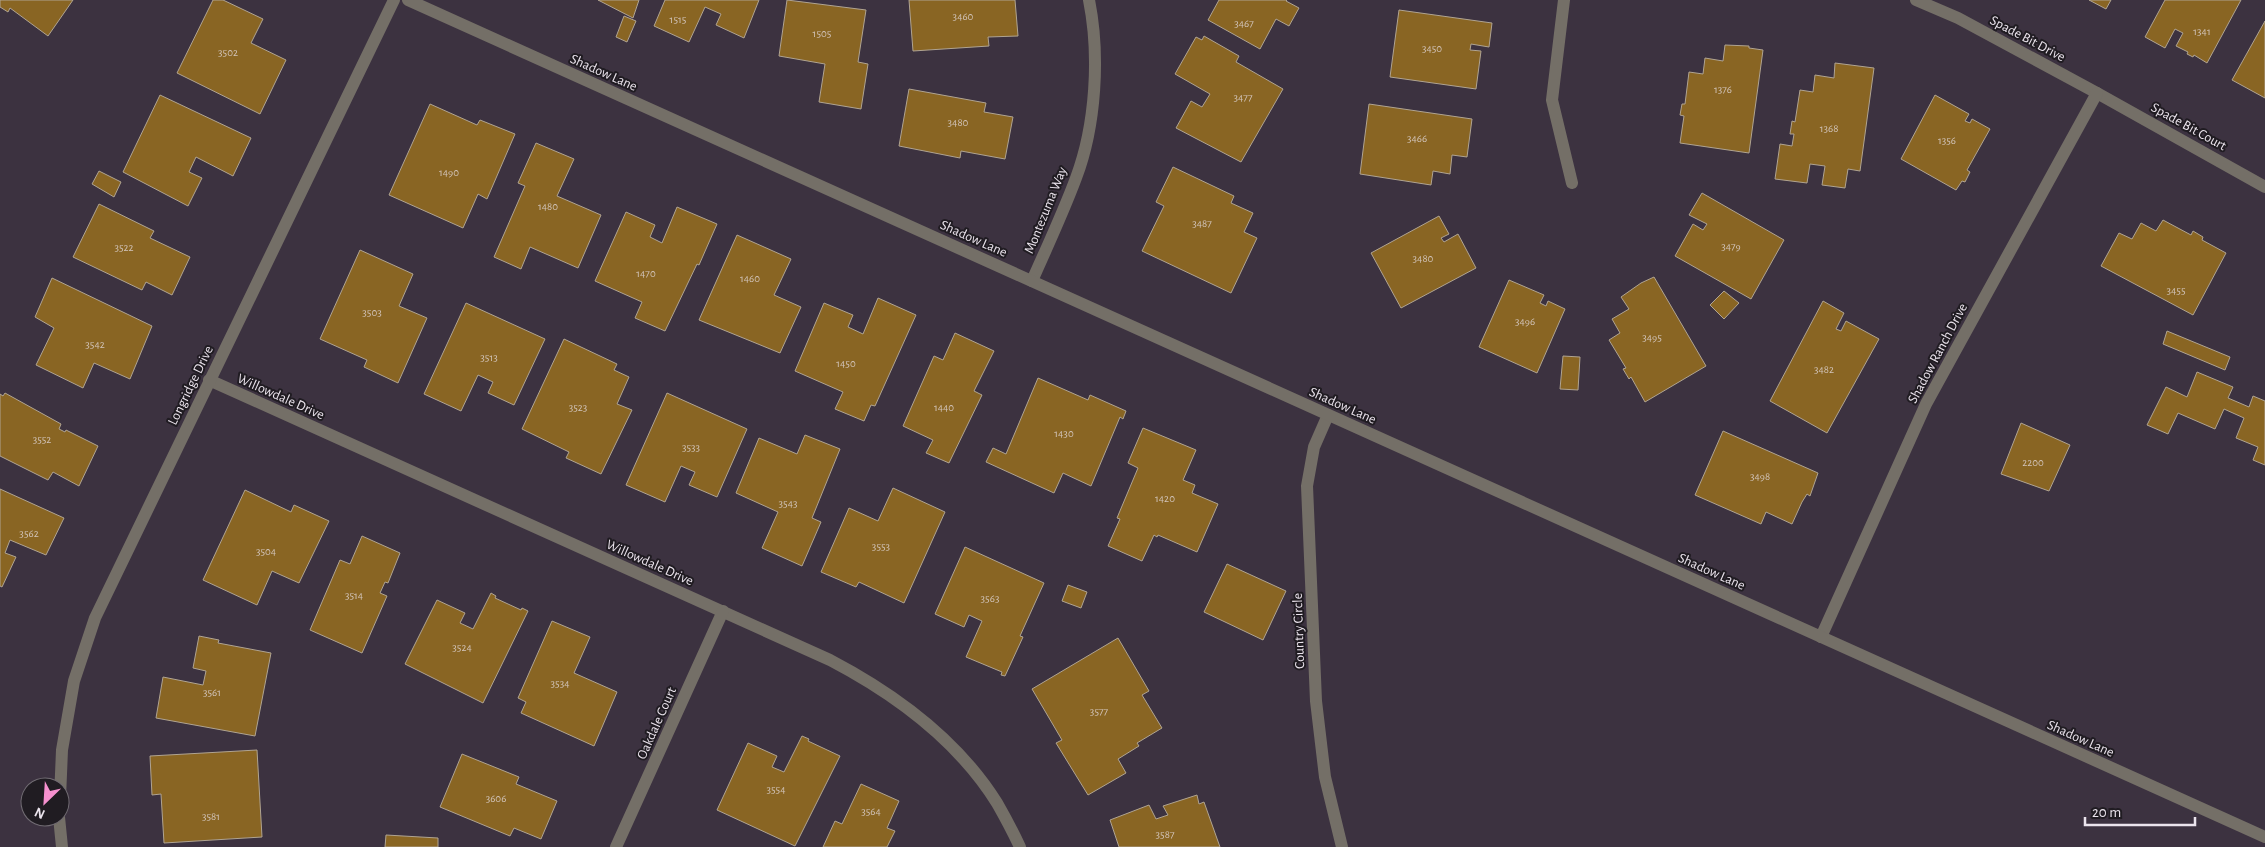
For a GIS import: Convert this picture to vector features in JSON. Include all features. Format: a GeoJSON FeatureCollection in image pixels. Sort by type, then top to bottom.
{"type":"FeatureCollection","features":[{"type":"Feature","properties":{"kind":"street","name":"Longridge Drive"},"geometry":{"type":"LineString","coordinates":[[61,777],[62,750],[74,681],[95,618],[394,0]]}},
{"type":"Feature","properties":{"kind":"street","name":"Shadow Lane"},"geometry":{"type":"LineString","coordinates":[[408,0],[2265,837]]}},
{"type":"Feature","properties":{"kind":"street","name":"Montezuma Way"},"geometry":{"type":"LineString","coordinates":[[1032,281],[1077,177],[1091,119],[1095,58],[1089,0]]}},
{"type":"Feature","properties":{"kind":"street"},"geometry":{"type":"LineString","coordinates":[[1564,0],[1552,100],[1572,183]]}},
{"type":"Feature","properties":{"kind":"street","name":"Spade Bit Drive"},"geometry":{"type":"LineString","coordinates":[[1916,0],[1958,18],[2097,92]]}},
{"type":"Feature","properties":{"kind":"street","name":"Spade Bit Court"},"geometry":{"type":"LineString","coordinates":[[2097,92],[2265,187]]}},
{"type":"Feature","properties":{"kind":"street","name":"Shadow Ranch Drive"},"geometry":{"type":"LineString","coordinates":[[1821,636],[1926,404],[2097,92]]}},
{"type":"Feature","properties":{"kind":"street","name":"Willowdale Drive"},"geometry":{"type":"LineString","coordinates":[[209,380],[723,611],[872,682],[916,714],[961,756],[996,802],[1020,847]]}},
{"type":"Feature","properties":{"kind":"street","name":"Country Circle"},"geometry":{"type":"LineString","coordinates":[[1328,415],[1314,447],[1307,486],[1316,701],[1325,777],[1342,847]]}},
{"type":"Feature","properties":{"kind":"street","name":"Oakdale Court"},"geometry":{"type":"LineString","coordinates":[[616,847],[723,611]]}},
{"type":"Feature","properties":{"kind":"street"},"geometry":{"type":"LineString","coordinates":[[60,827],[62,847]]}},
{"type":"Feature","properties":{"kind":"building"},"geometry":{"type":"Polygon","coordinates":[[[0,0],[73,0],[48,36],[10,8],[8,12],[0,7],[0,0]]]}},
{"type":"Feature","properties":{"kind":"building"},"geometry":{"type":"Polygon","coordinates":[[[213,0],[223,0],[263,19],[251,43],[286,60],[260,114],[177,73],[213,0]]]}},
{"type":"Feature","properties":{"kind":"building"},"geometry":{"type":"Polygon","coordinates":[[[598,0],[639,0],[633,18],[598,0]]]}},
{"type":"Feature","properties":{"kind":"building"},"geometry":{"type":"Polygon","coordinates":[[[665,0],[759,0],[744,38],[716,25],[721,14],[705,7],[689,42],[654,26],[665,0]]]}},
{"type":"Feature","properties":{"kind":"building"},"geometry":{"type":"Polygon","coordinates":[[[787,0],[866,10],[858,62],[868,64],[861,109],[819,102],[825,64],[779,56],[787,0]]]}},
{"type":"Feature","properties":{"kind":"building"},"geometry":{"type":"Polygon","coordinates":[[[909,0],[1015,0],[1018,36],[988,37],[989,46],[913,51],[909,0]]]}},
{"type":"Feature","properties":{"kind":"building"},"geometry":{"type":"Polygon","coordinates":[[[1219,0],[1287,0],[1299,8],[1289,26],[1276,19],[1260,49],[1208,20],[1219,0]]]}},
{"type":"Feature","properties":{"kind":"building"},"geometry":{"type":"Polygon","coordinates":[[[2089,0],[2111,0],[2106,9],[2089,0]]]}},
{"type":"Feature","properties":{"kind":"building"},"geometry":{"type":"Polygon","coordinates":[[[2165,0],[2241,0],[2207,63],[2194,55],[2193,57],[2187,54],[2188,52],[2176,46],[2183,33],[2175,29],[2165,48],[2145,37],[2165,0]]]}},
{"type":"Feature","properties":{"kind":"building"},"geometry":{"type":"Polygon","coordinates":[[[1399,10],[1492,23],[1489,47],[1471,44],[1470,50],[1481,51],[1476,89],[1390,77],[1399,10]]]}},
{"type":"Feature","properties":{"kind":"building"},"geometry":{"type":"Polygon","coordinates":[[[624,16],[636,21],[627,42],[616,37],[624,16]]]}},
{"type":"Feature","properties":{"kind":"building"},"geometry":{"type":"Polygon","coordinates":[[[2265,21],[2265,98],[2232,80],[2265,21]]]}},
{"type":"Feature","properties":{"kind":"building"},"geometry":{"type":"Polygon","coordinates":[[[1204,36],[1239,56],[1236,62],[1283,89],[1241,162],[1176,128],[1191,101],[1202,107],[1210,94],[1175,74],[1196,37],[1202,40],[1204,36]]]}},
{"type":"Feature","properties":{"kind":"building"},"geometry":{"type":"Polygon","coordinates":[[[1725,45],[1749,46],[1749,48],[1763,50],[1749,153],[1680,143],[1684,116],[1680,115],[1682,104],[1685,104],[1689,72],[1703,74],[1705,58],[1723,61],[1725,45]]]}},
{"type":"Feature","properties":{"kind":"building"},"geometry":{"type":"Polygon","coordinates":[[[1835,63],[1874,68],[1860,171],[1848,169],[1845,188],[1822,185],[1825,166],[1810,164],[1807,183],[1775,179],[1780,144],[1792,146],[1794,134],[1790,134],[1792,121],[1795,122],[1800,90],[1813,92],[1815,75],[1834,78],[1835,63]]]}},
{"type":"Feature","properties":{"kind":"building"},"geometry":{"type":"Polygon","coordinates":[[[909,89],[986,103],[984,112],[1013,117],[1005,159],[961,151],[960,158],[899,146],[909,89]]]}},
{"type":"Feature","properties":{"kind":"building"},"geometry":{"type":"Polygon","coordinates":[[[160,95],[251,138],[233,176],[196,157],[189,172],[202,178],[188,206],[123,172],[160,95]]]}},
{"type":"Feature","properties":{"kind":"building"},"geometry":{"type":"Polygon","coordinates":[[[1935,95],[1969,114],[1965,121],[1970,123],[1972,119],[1990,129],[1967,170],[1970,172],[1965,182],[1962,181],[1956,190],[1901,159],[1935,95]]]}},
{"type":"Feature","properties":{"kind":"building"},"geometry":{"type":"Polygon","coordinates":[[[430,104],[477,125],[480,120],[515,134],[487,199],[478,194],[463,228],[389,195],[430,104]]]}},
{"type":"Feature","properties":{"kind":"building"},"geometry":{"type":"Polygon","coordinates":[[[1369,104],[1472,119],[1467,157],[1452,155],[1450,174],[1433,171],[1431,185],[1360,174],[1369,104]]]}},
{"type":"Feature","properties":{"kind":"building"},"geometry":{"type":"Polygon","coordinates":[[[536,143],[574,159],[557,196],[601,215],[578,268],[530,247],[521,269],[494,257],[525,186],[518,183],[536,143]]]}},
{"type":"Feature","properties":{"kind":"building"},"geometry":{"type":"Polygon","coordinates":[[[1173,167],[1234,196],[1231,203],[1253,213],[1244,232],[1257,238],[1231,293],[1142,251],[1164,206],[1156,202],[1173,167]]]}},
{"type":"Feature","properties":{"kind":"building"},"geometry":{"type":"Polygon","coordinates":[[[99,171],[121,182],[114,197],[92,184],[99,171]]]}},
{"type":"Feature","properties":{"kind":"building"},"geometry":{"type":"Polygon","coordinates":[[[1702,193],[1784,240],[1751,299],[1675,256],[1693,224],[1703,230],[1707,224],[1689,215],[1702,193]]]}},
{"type":"Feature","properties":{"kind":"building"},"geometry":{"type":"Polygon","coordinates":[[[99,204],[154,231],[150,238],[190,257],[172,295],[146,282],[142,290],[73,257],[99,204]]]}},
{"type":"Feature","properties":{"kind":"building"},"geometry":{"type":"Polygon","coordinates":[[[677,207],[717,224],[699,265],[697,264],[665,331],[635,318],[642,302],[595,281],[626,212],[655,225],[650,237],[662,243],[677,207]]]}},
{"type":"Feature","properties":{"kind":"building"},"geometry":{"type":"Polygon","coordinates":[[[1439,216],[1449,234],[1441,238],[1444,242],[1458,234],[1476,268],[1401,308],[1371,253],[1439,216]]]}},
{"type":"Feature","properties":{"kind":"building"},"geometry":{"type":"Polygon","coordinates":[[[2163,220],[2191,235],[2193,231],[2203,237],[2202,240],[2226,253],[2193,315],[2101,266],[2119,233],[2132,239],[2141,223],[2156,231],[2163,220]]]}},
{"type":"Feature","properties":{"kind":"building"},"geometry":{"type":"Polygon","coordinates":[[[737,235],[791,259],[774,295],[801,307],[780,353],[699,320],[737,235]]]}},
{"type":"Feature","properties":{"kind":"building"},"geometry":{"type":"Polygon","coordinates":[[[360,250],[413,274],[399,306],[427,318],[398,383],[364,367],[367,360],[320,339],[360,250]]]}},
{"type":"Feature","properties":{"kind":"building"},"geometry":{"type":"Polygon","coordinates":[[[1654,277],[1706,366],[1645,402],[1631,377],[1629,379],[1623,369],[1626,368],[1609,340],[1620,333],[1612,319],[1629,309],[1621,297],[1641,283],[1654,277]]]}},
{"type":"Feature","properties":{"kind":"building"},"geometry":{"type":"Polygon","coordinates":[[[52,278],[152,326],[130,379],[94,363],[83,388],[36,365],[54,328],[35,317],[52,278]]]}},
{"type":"Feature","properties":{"kind":"building"},"geometry":{"type":"Polygon","coordinates":[[[1509,280],[1544,295],[1540,303],[1546,306],[1548,301],[1565,309],[1537,373],[1479,347],[1509,280]]]}},
{"type":"Feature","properties":{"kind":"building"},"geometry":{"type":"Polygon","coordinates":[[[1724,291],[1739,303],[1724,319],[1710,305],[1724,291]]]}},
{"type":"Feature","properties":{"kind":"building"},"geometry":{"type":"Polygon","coordinates":[[[878,298],[916,315],[875,406],[871,405],[864,421],[835,409],[843,392],[795,371],[824,303],[853,315],[848,327],[863,334],[878,298]]]}},
{"type":"Feature","properties":{"kind":"building"},"geometry":{"type":"Polygon","coordinates":[[[1823,301],[1844,313],[1836,329],[1841,331],[1846,321],[1879,339],[1827,433],[1770,401],[1823,301]]]}},
{"type":"Feature","properties":{"kind":"building"},"geometry":{"type":"Polygon","coordinates":[[[466,303],[545,339],[514,405],[488,393],[493,382],[478,375],[461,411],[424,394],[466,303]]]}},
{"type":"Feature","properties":{"kind":"building"},"geometry":{"type":"Polygon","coordinates":[[[2167,331],[2230,357],[2225,370],[2163,344],[2167,331]]]}},
{"type":"Feature","properties":{"kind":"building"},"geometry":{"type":"Polygon","coordinates":[[[955,333],[994,351],[974,391],[982,395],[949,463],[926,453],[933,440],[903,426],[934,356],[943,360],[955,333]]]}},
{"type":"Feature","properties":{"kind":"building"},"geometry":{"type":"Polygon","coordinates":[[[564,339],[617,364],[614,370],[629,377],[617,404],[632,410],[601,474],[566,458],[569,452],[522,429],[564,339]]]}},
{"type":"Feature","properties":{"kind":"building"},"geometry":{"type":"Polygon","coordinates":[[[1563,356],[1580,357],[1578,390],[1560,389],[1563,356]]]}},
{"type":"Feature","properties":{"kind":"building"},"geometry":{"type":"Polygon","coordinates":[[[2197,372],[2233,387],[2228,398],[2249,407],[2253,396],[2265,401],[2265,465],[2253,460],[2258,447],[2236,438],[2244,418],[2224,409],[2215,429],[2178,413],[2168,434],[2147,425],[2166,387],[2187,397],[2197,372]]]}},
{"type":"Feature","properties":{"kind":"building"},"geometry":{"type":"Polygon","coordinates":[[[1038,378],[1088,400],[1090,395],[1126,411],[1123,419],[1120,417],[1091,486],[1063,473],[1054,493],[986,462],[993,448],[1006,454],[1038,378]]]}},
{"type":"Feature","properties":{"kind":"building"},"geometry":{"type":"Polygon","coordinates":[[[5,393],[61,424],[59,429],[65,432],[66,430],[98,446],[79,486],[53,472],[48,480],[0,456],[0,394],[3,396],[5,393]]]}},
{"type":"Feature","properties":{"kind":"building"},"geometry":{"type":"Polygon","coordinates":[[[667,393],[747,429],[717,497],[689,485],[695,472],[681,466],[665,502],[626,485],[667,393]]]}},
{"type":"Feature","properties":{"kind":"building"},"geometry":{"type":"Polygon","coordinates":[[[2021,423],[2070,445],[2049,491],[2001,474],[2021,423]]]}},
{"type":"Feature","properties":{"kind":"building"},"geometry":{"type":"Polygon","coordinates":[[[1143,428],[1196,450],[1183,480],[1195,485],[1192,493],[1218,504],[1197,552],[1158,535],[1157,537],[1154,535],[1142,561],[1108,546],[1120,519],[1117,518],[1138,468],[1128,463],[1143,428]]]}},
{"type":"Feature","properties":{"kind":"building"},"geometry":{"type":"Polygon","coordinates":[[[1723,431],[1818,473],[1810,496],[1807,494],[1792,524],[1766,512],[1761,524],[1695,495],[1723,431]]]}},
{"type":"Feature","properties":{"kind":"building"},"geometry":{"type":"Polygon","coordinates":[[[805,435],[840,449],[812,518],[821,522],[802,566],[762,548],[778,512],[736,493],[759,438],[797,454],[805,435]]]}},
{"type":"Feature","properties":{"kind":"building"},"geometry":{"type":"Polygon","coordinates":[[[893,488],[945,512],[904,603],[859,582],[856,587],[821,572],[849,508],[878,521],[893,488]]]}},
{"type":"Feature","properties":{"kind":"building"},"geometry":{"type":"Polygon","coordinates":[[[0,489],[64,518],[46,555],[10,540],[5,553],[16,557],[2,587],[0,586],[0,489]]]}},
{"type":"Feature","properties":{"kind":"building"},"geometry":{"type":"Polygon","coordinates":[[[245,490],[291,512],[294,505],[329,521],[299,583],[272,571],[257,605],[203,580],[245,490]]]}},
{"type":"Feature","properties":{"kind":"building"},"geometry":{"type":"Polygon","coordinates":[[[362,536],[400,553],[388,583],[385,582],[380,593],[387,596],[362,653],[310,630],[340,560],[350,564],[362,536]]]}},
{"type":"Feature","properties":{"kind":"building"},"geometry":{"type":"Polygon","coordinates":[[[965,547],[1044,583],[1020,636],[1023,637],[1005,676],[1001,675],[1002,672],[966,657],[982,621],[969,615],[964,627],[935,614],[965,547]]]}},
{"type":"Feature","properties":{"kind":"building"},"geometry":{"type":"Polygon","coordinates":[[[1227,564],[1286,591],[1263,640],[1204,612],[1227,564]]]}},
{"type":"Feature","properties":{"kind":"building"},"geometry":{"type":"Polygon","coordinates":[[[1068,585],[1087,592],[1081,608],[1062,601],[1068,585]]]}},
{"type":"Feature","properties":{"kind":"building"},"geometry":{"type":"Polygon","coordinates":[[[491,593],[496,596],[495,598],[521,610],[522,608],[528,611],[483,703],[405,664],[437,600],[465,613],[460,623],[473,629],[491,593]]]}},
{"type":"Feature","properties":{"kind":"building"},"geometry":{"type":"Polygon","coordinates":[[[552,621],[590,637],[574,673],[617,692],[594,746],[521,713],[526,702],[518,698],[552,621]]]}},
{"type":"Feature","properties":{"kind":"building"},"geometry":{"type":"Polygon","coordinates":[[[199,636],[219,640],[218,643],[271,653],[255,736],[156,718],[163,677],[203,685],[206,671],[193,668],[199,636]]]}},
{"type":"Feature","properties":{"kind":"building"},"geometry":{"type":"Polygon","coordinates":[[[1118,638],[1149,691],[1142,695],[1162,728],[1137,743],[1139,746],[1118,759],[1126,773],[1088,795],[1056,743],[1062,740],[1032,689],[1118,638]]]}},
{"type":"Feature","properties":{"kind":"building"},"geometry":{"type":"Polygon","coordinates":[[[802,736],[809,739],[808,741],[840,756],[795,846],[717,810],[748,743],[777,756],[772,767],[784,772],[802,736]]]}},
{"type":"Feature","properties":{"kind":"building"},"geometry":{"type":"Polygon","coordinates":[[[257,750],[262,837],[164,843],[161,794],[152,795],[150,756],[257,750]]]}},
{"type":"Feature","properties":{"kind":"building"},"geometry":{"type":"Polygon","coordinates":[[[462,754],[519,777],[516,784],[557,801],[541,839],[514,828],[510,836],[440,807],[462,754]]]}},
{"type":"Feature","properties":{"kind":"building"},"geometry":{"type":"Polygon","coordinates":[[[861,784],[899,801],[887,828],[895,831],[887,847],[823,847],[835,821],[842,824],[861,784]]]}},
{"type":"Feature","properties":{"kind":"building"},"geometry":{"type":"Polygon","coordinates":[[[1197,795],[1199,804],[1204,802],[1220,847],[1119,847],[1110,820],[1149,805],[1156,819],[1168,815],[1163,806],[1197,795]]]}},
{"type":"Feature","properties":{"kind":"building"},"geometry":{"type":"Polygon","coordinates":[[[386,835],[438,838],[438,847],[385,847],[386,835]]]}}]}
